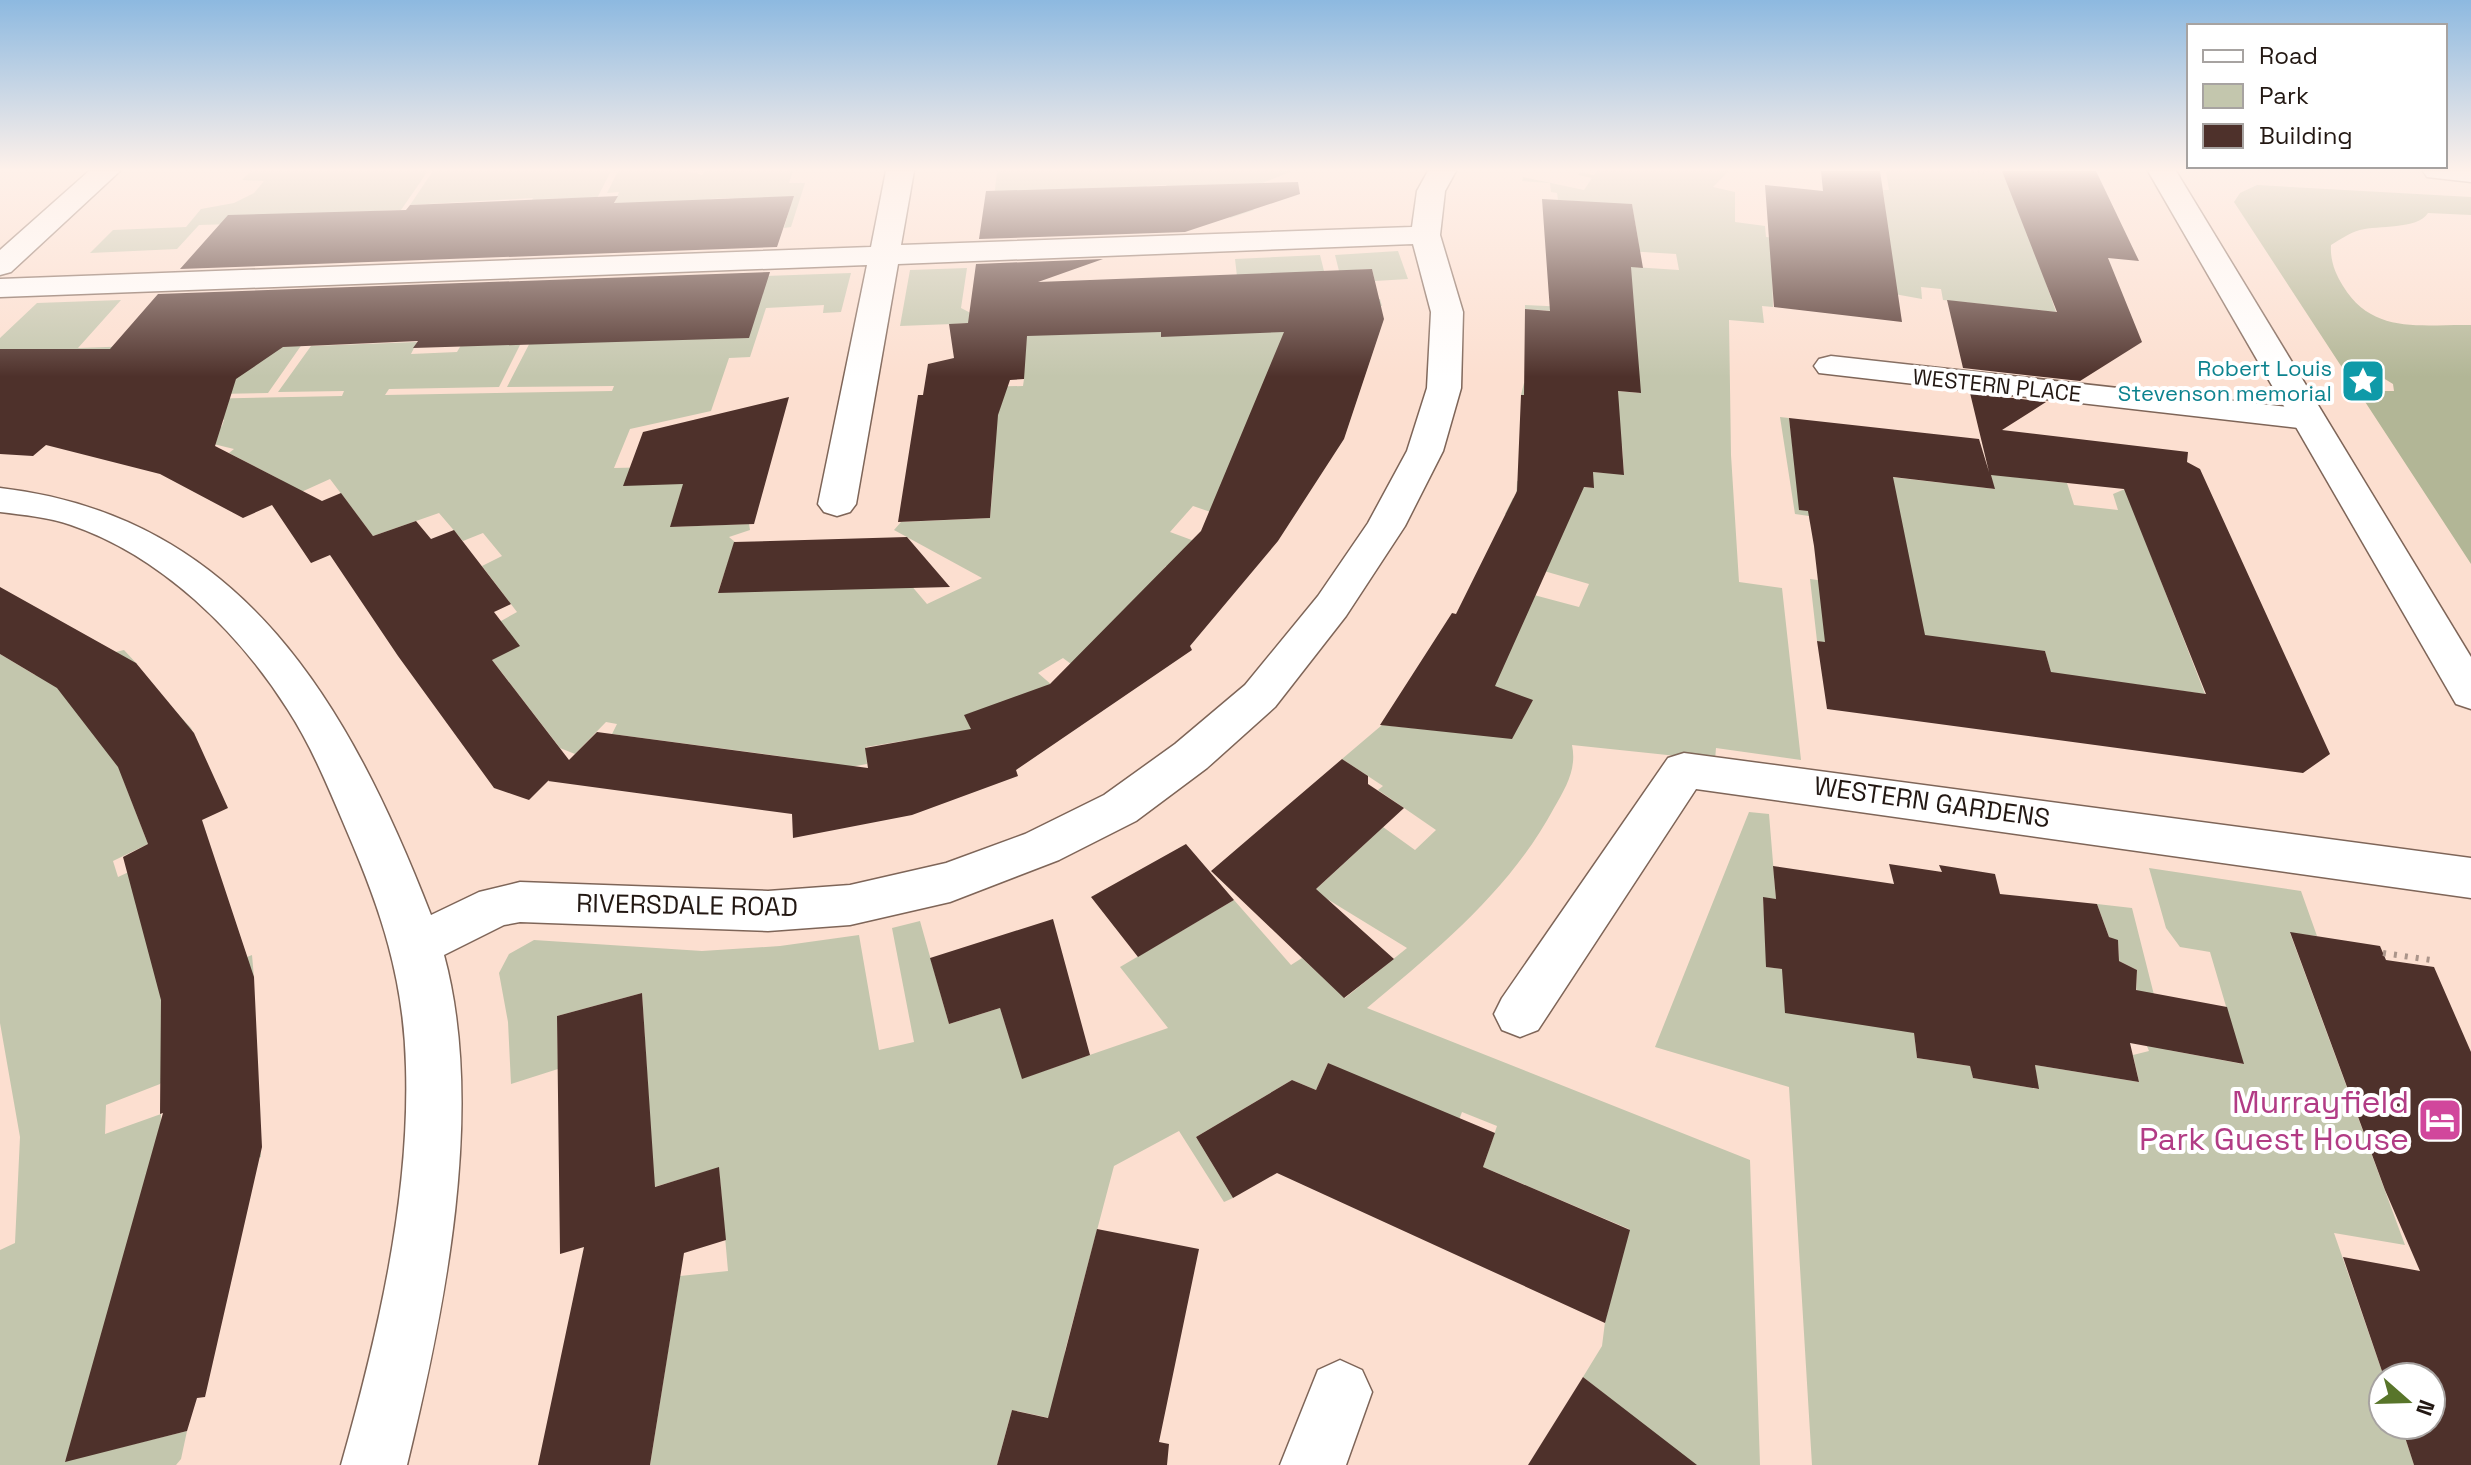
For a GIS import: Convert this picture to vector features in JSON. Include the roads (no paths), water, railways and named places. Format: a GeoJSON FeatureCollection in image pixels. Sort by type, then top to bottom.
{"type":"FeatureCollection","features":[{"type":"Feature","properties":{"kind":"street"},"geometry":{"type":"LineString","coordinates":[[0,266],[30,239]]}},
{"type":"Feature","properties":{"kind":"street"},"geometry":{"type":"LineString","coordinates":[[837,504],[887,239]]}},
{"type":"Feature","properties":{"kind":"street"},"geometry":{"type":"LineString","coordinates":[[0,288],[1313,239]]}},
{"type":"Feature","properties":{"kind":"street","name":"RIVERSDALE ROAD"},"geometry":{"type":"LineString","coordinates":[[416,945],[496,906],[520,902],[768,911],[850,905],[950,882],[1042,847],[1120,808],[1191,756],[1260,696],[1332,606],[1386,526],[1425,451],[1444,388],[1447,312],[1426,239]]}},
{"type":"Feature","properties":{"kind":"street"},"geometry":{"type":"LineString","coordinates":[[2202,239],[2471,693]]}},
{"type":"Feature","properties":{"kind":"street","name":"WESTERN PLACE"},"geometry":{"type":"LineString","coordinates":[[1831,366],[2307,419]]}},
{"type":"Feature","properties":{"kind":"street"},"geometry":{"type":"LineString","coordinates":[[0,500],[59,509],[110,526],[136,539],[180,570],[263,646],[302,696],[332,747],[380,852],[416,945],[429,1015],[433,1069],[432,1134],[418,1268],[374,1465]]}},
{"type":"Feature","properties":{"kind":"street","name":"WESTERN GARDENS"},"geometry":{"type":"LineString","coordinates":[[1520,1014],[1684,770],[2471,878]]}},
{"type":"Feature","properties":{"kind":"street"},"geometry":{"type":"LineString","coordinates":[[1313,1465],[1340,1392]]}},
{"type":"Feature","properties":{"kind":"place","name":"Robert Louis Stevenson memorial"},"geometry":{"type":"Point","coordinates":[2363,381]}},
{"type":"Feature","properties":{"kind":"place","name":"Murrayfield Park Guest House"},"geometry":{"type":"Point","coordinates":[2440,1120]}}]}
